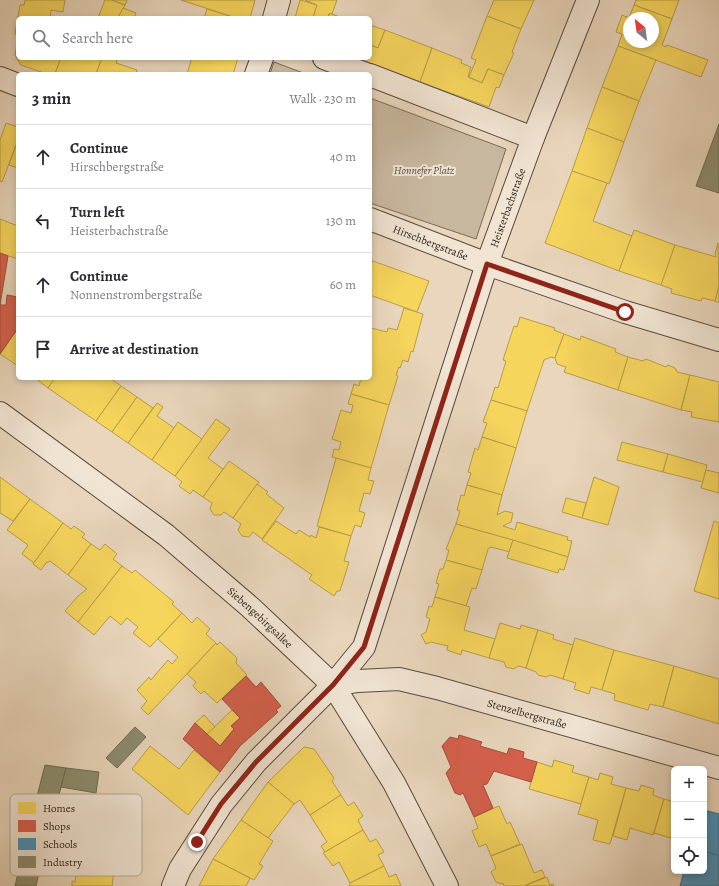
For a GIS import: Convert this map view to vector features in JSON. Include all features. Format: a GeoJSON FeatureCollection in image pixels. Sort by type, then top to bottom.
{"type":"FeatureCollection","features":[{"type":"Feature","properties":{"kind":"street"},"geometry":{"type":"LineString","coordinates":[[275,16],[279,0]]}},
{"type":"Feature","properties":{"kind":"street","name":"Heisterbachstraße"},"geometry":{"type":"LineString","coordinates":[[173,886],[180,869],[221,804],[256,762],[333,685],[364,647],[487,264],[533,138],[588,0]]}},
{"type":"Feature","properties":{"kind":"street"},"geometry":{"type":"LineString","coordinates":[[257,72],[261,60]]}},
{"type":"Feature","properties":{"kind":"street"},"geometry":{"type":"LineString","coordinates":[[329,60],[361,72]]}},
{"type":"Feature","properties":{"kind":"street"},"geometry":{"type":"LineString","coordinates":[[372,76],[533,138]]}},
{"type":"Feature","properties":{"kind":"street"},"geometry":{"type":"LineString","coordinates":[[0,78],[16,84]]}},
{"type":"Feature","properties":{"kind":"street","name":"Hirschbergstraße"},"geometry":{"type":"LineString","coordinates":[[372,220],[487,264],[625,312],[719,340]]}},
{"type":"Feature","properties":{"kind":"street","name":"Siebengebirgsallee"},"geometry":{"type":"LineString","coordinates":[[0,413],[166,535],[250,607],[333,685],[394,783],[448,886]]}},
{"type":"Feature","properties":{"kind":"street","name":"Stenzelbergstraße"},"geometry":{"type":"LineString","coordinates":[[333,685],[358,681],[399,679],[437,688],[719,768]]}},
{"type":"Feature","properties":{"kind":"green space"},"geometry":{"type":"Polygon","coordinates":[[[274,62],[301,72],[271,72],[274,62]]]}},
{"type":"Feature","properties":{"kind":"green space","name":"Honnefer Platz"},"geometry":{"type":"Polygon","coordinates":[[[372,99],[506,149],[476,239],[372,204],[372,99]]]}},
{"type":"Feature","properties":{"kind":"building: Homes"},"geometry":{"type":"Polygon","coordinates":[[[25,0],[65,0],[63,12],[51,10],[50,16],[18,16],[20,5],[24,5],[25,0]]]}},
{"type":"Feature","properties":{"kind":"building: Homes"},"geometry":{"type":"Polygon","coordinates":[[[105,0],[112,0],[125,5],[119,16],[99,16],[105,0]]]}},
{"type":"Feature","properties":{"kind":"building: Homes"},"geometry":{"type":"Polygon","coordinates":[[[112,0],[127,0],[125,5],[112,0]]]}},
{"type":"Feature","properties":{"kind":"building: Homes"},"geometry":{"type":"Polygon","coordinates":[[[181,0],[255,0],[251,16],[230,16],[181,0]]]}},
{"type":"Feature","properties":{"kind":"building: Homes"},"geometry":{"type":"Polygon","coordinates":[[[300,0],[317,5],[314,16],[296,16],[300,0]]]}},
{"type":"Feature","properties":{"kind":"building: Homes"},"geometry":{"type":"Polygon","coordinates":[[[305,0],[337,0],[332,14],[329,14],[328,16],[314,16],[317,5],[305,0]]]}},
{"type":"Feature","properties":{"kind":"building: Homes"},"geometry":{"type":"Polygon","coordinates":[[[494,0],[534,0],[521,29],[487,16],[494,0]]]}},
{"type":"Feature","properties":{"kind":"building: Homes"},"geometry":{"type":"Polygon","coordinates":[[[636,0],[679,0],[672,19],[659,14],[659,12],[653,12],[634,5],[636,0]]]}},
{"type":"Feature","properties":{"kind":"building: Homes"},"geometry":{"type":"Polygon","coordinates":[[[634,5],[653,12],[631,12],[634,5]]]}},
{"type":"Feature","properties":{"kind":"building: Homes"},"geometry":{"type":"Polygon","coordinates":[[[123,8],[136,13],[135,16],[119,16],[123,8]]]}},
{"type":"Feature","properties":{"kind":"building: Homes"},"geometry":{"type":"Polygon","coordinates":[[[207,9],[230,16],[205,16],[207,9]]]}},
{"type":"Feature","properties":{"kind":"building: Homes"},"geometry":{"type":"Polygon","coordinates":[[[329,14],[332,14],[337,16],[328,16],[329,14]]]}},
{"type":"Feature","properties":{"kind":"building: Homes"},"geometry":{"type":"Polygon","coordinates":[[[659,14],[672,19],[662,45],[666,47],[667,45],[708,60],[701,77],[623,48],[659,48],[659,14]]]}},
{"type":"Feature","properties":{"kind":"building: Homes"},"geometry":{"type":"Polygon","coordinates":[[[622,15],[623,48],[618,46],[622,34],[616,32],[622,15]]]}},
{"type":"Feature","properties":{"kind":"building: Homes"},"geometry":{"type":"Polygon","coordinates":[[[487,16],[521,29],[512,52],[514,53],[504,75],[488,69],[482,83],[469,77],[476,60],[471,58],[487,16]]]}},
{"type":"Feature","properties":{"kind":"building: Homes"},"geometry":{"type":"Polygon","coordinates":[[[372,26],[385,30],[378,48],[372,46],[372,26]]]}},
{"type":"Feature","properties":{"kind":"building: Homes"},"geometry":{"type":"Polygon","coordinates":[[[385,30],[432,48],[420,82],[362,60],[372,60],[372,46],[378,48],[385,30]]]}},
{"type":"Feature","properties":{"kind":"building: Homes"},"geometry":{"type":"Polygon","coordinates":[[[618,46],[656,60],[639,101],[602,87],[618,46]]]}},
{"type":"Feature","properties":{"kind":"building: Homes"},"geometry":{"type":"Polygon","coordinates":[[[432,48],[462,60],[461,63],[471,67],[468,77],[482,83],[488,69],[504,75],[499,88],[496,87],[489,107],[420,82],[432,48]]]}},
{"type":"Feature","properties":{"kind":"building: Homes"},"geometry":{"type":"Polygon","coordinates":[[[18,60],[60,60],[56,72],[41,72],[21,65],[18,60]]]}},
{"type":"Feature","properties":{"kind":"building: Homes"},"geometry":{"type":"Polygon","coordinates":[[[60,60],[101,60],[97,72],[56,72],[60,60]]]}},
{"type":"Feature","properties":{"kind":"building: Homes"},"geometry":{"type":"Polygon","coordinates":[[[101,60],[117,60],[116,63],[137,70],[136,72],[97,72],[101,60]]]}},
{"type":"Feature","properties":{"kind":"building: Homes"},"geometry":{"type":"Polygon","coordinates":[[[191,60],[237,60],[234,72],[188,72],[191,60]]]}},
{"type":"Feature","properties":{"kind":"building: Homes"},"geometry":{"type":"Polygon","coordinates":[[[602,87],[639,101],[624,142],[587,128],[602,87]]]}},
{"type":"Feature","properties":{"kind":"building: Homes"},"geometry":{"type":"Polygon","coordinates":[[[6,123],[16,126],[16,145],[2,182],[0,181],[0,140],[6,123]]]}},
{"type":"Feature","properties":{"kind":"building: Homes"},"geometry":{"type":"Polygon","coordinates":[[[587,128],[624,142],[609,184],[572,171],[587,128]]]}},
{"type":"Feature","properties":{"kind":"building: Homes"},"geometry":{"type":"Polygon","coordinates":[[[16,146],[16,167],[9,165],[16,146]]]}},
{"type":"Feature","properties":{"kind":"building: Homes"},"geometry":{"type":"Polygon","coordinates":[[[572,171],[607,183],[593,221],[632,236],[619,271],[545,243],[572,171]]]}},
{"type":"Feature","properties":{"kind":"building: Homes"},"geometry":{"type":"Polygon","coordinates":[[[0,219],[16,225],[16,258],[0,253],[0,219]]]}},
{"type":"Feature","properties":{"kind":"building: Homes"},"geometry":{"type":"Polygon","coordinates":[[[634,230],[675,245],[661,285],[619,271],[634,230]]]}},
{"type":"Feature","properties":{"kind":"building: Homes"},"geometry":{"type":"Polygon","coordinates":[[[718,243],[719,286],[715,301],[702,298],[701,301],[671,293],[672,289],[661,285],[675,245],[716,257],[715,254],[718,243]]]}},
{"type":"Feature","properties":{"kind":"building: Homes"},"geometry":{"type":"Polygon","coordinates":[[[372,261],[429,281],[417,312],[372,296],[372,261]]]}},
{"type":"Feature","properties":{"kind":"building: Homes"},"geometry":{"type":"Polygon","coordinates":[[[719,286],[719,303],[715,301],[719,286]]]}},
{"type":"Feature","properties":{"kind":"building: Homes"},"geometry":{"type":"Polygon","coordinates":[[[404,308],[423,314],[413,352],[411,351],[408,362],[403,360],[396,375],[398,376],[389,405],[351,394],[354,384],[359,386],[360,380],[372,380],[372,328],[387,332],[388,328],[397,330],[404,308]]]}},
{"type":"Feature","properties":{"kind":"building: Homes"},"geometry":{"type":"Polygon","coordinates":[[[520,317],[555,328],[554,330],[564,334],[555,358],[551,357],[544,360],[527,411],[491,400],[495,387],[498,388],[506,361],[503,360],[514,326],[517,327],[520,317]]]}},
{"type":"Feature","properties":{"kind":"building: Homes"},"geometry":{"type":"Polygon","coordinates":[[[16,331],[16,365],[0,354],[16,331]]]}},
{"type":"Feature","properties":{"kind":"building: Homes"},"geometry":{"type":"Polygon","coordinates":[[[564,334],[580,340],[581,336],[616,349],[615,352],[628,357],[618,390],[564,372],[566,367],[557,364],[555,358],[564,334]]]}},
{"type":"Feature","properties":{"kind":"building: Homes"},"geometry":{"type":"Polygon","coordinates":[[[628,357],[643,361],[646,359],[666,367],[668,365],[675,368],[677,372],[690,375],[681,410],[618,390],[628,357]]]}},
{"type":"Feature","properties":{"kind":"building: Homes"},"geometry":{"type":"Polygon","coordinates":[[[690,375],[719,382],[719,422],[691,417],[692,412],[681,410],[690,375]]]}},
{"type":"Feature","properties":{"kind":"building: Homes"},"geometry":{"type":"Polygon","coordinates":[[[38,380],[54,380],[48,388],[38,380]]]}},
{"type":"Feature","properties":{"kind":"building: Homes"},"geometry":{"type":"Polygon","coordinates":[[[54,380],[113,380],[121,386],[96,421],[48,388],[54,380]]]}},
{"type":"Feature","properties":{"kind":"building: Homes"},"geometry":{"type":"Polygon","coordinates":[[[121,386],[137,397],[112,432],[96,421],[121,386]]]}},
{"type":"Feature","properties":{"kind":"building: Homes"},"geometry":{"type":"Polygon","coordinates":[[[351,394],[389,405],[371,468],[332,457],[334,449],[339,450],[341,442],[332,439],[341,410],[351,413],[353,405],[348,404],[351,394]]]}},
{"type":"Feature","properties":{"kind":"building: Homes"},"geometry":{"type":"Polygon","coordinates":[[[137,397],[153,408],[128,443],[112,432],[137,397]]]}},
{"type":"Feature","properties":{"kind":"building: Homes"},"geometry":{"type":"Polygon","coordinates":[[[491,400],[527,411],[516,448],[482,437],[487,423],[483,422],[491,400]]]}},
{"type":"Feature","properties":{"kind":"building: Homes"},"geometry":{"type":"Polygon","coordinates":[[[157,403],[163,407],[157,416],[174,428],[152,460],[128,443],[157,403]]]}},
{"type":"Feature","properties":{"kind":"building: Homes"},"geometry":{"type":"Polygon","coordinates":[[[216,419],[230,429],[208,458],[223,469],[203,497],[193,490],[190,494],[179,486],[182,482],[175,476],[216,419]]]}},
{"type":"Feature","properties":{"kind":"building: Homes"},"geometry":{"type":"Polygon","coordinates":[[[178,422],[202,439],[175,476],[152,460],[178,422]]]}},
{"type":"Feature","properties":{"kind":"building: Homes"},"geometry":{"type":"Polygon","coordinates":[[[482,437],[516,448],[502,495],[467,485],[471,473],[468,472],[475,448],[478,450],[482,437]]]}},
{"type":"Feature","properties":{"kind":"building: Homes"},"geometry":{"type":"Polygon","coordinates":[[[622,442],[668,454],[663,472],[617,460],[622,442]]]}},
{"type":"Feature","properties":{"kind":"building: Homes"},"geometry":{"type":"Polygon","coordinates":[[[668,454],[707,465],[703,482],[663,472],[668,454]]]}},
{"type":"Feature","properties":{"kind":"building: Homes"},"geometry":{"type":"Polygon","coordinates":[[[336,458],[371,468],[368,480],[374,481],[370,494],[364,493],[359,511],[365,513],[361,527],[355,525],[351,536],[317,526],[336,458]]]}},
{"type":"Feature","properties":{"kind":"building: Homes"},"geometry":{"type":"Polygon","coordinates":[[[229,461],[259,482],[233,518],[224,512],[221,515],[214,515],[210,509],[212,503],[203,497],[229,461]]]}},
{"type":"Feature","properties":{"kind":"building: Homes"},"geometry":{"type":"Polygon","coordinates":[[[706,470],[719,473],[719,493],[701,488],[706,470]]]}},
{"type":"Feature","properties":{"kind":"building: Homes"},"geometry":{"type":"Polygon","coordinates":[[[0,477],[30,499],[13,521],[0,513],[0,477]]]}},
{"type":"Feature","properties":{"kind":"building: Homes"},"geometry":{"type":"Polygon","coordinates":[[[594,477],[619,487],[608,525],[582,518],[594,477]]]}},
{"type":"Feature","properties":{"kind":"building: Homes"},"geometry":{"type":"Polygon","coordinates":[[[257,484],[268,492],[266,494],[284,508],[262,539],[253,532],[249,537],[242,536],[238,530],[241,524],[233,518],[257,484]]]}},
{"type":"Feature","properties":{"kind":"building: Homes"},"geometry":{"type":"Polygon","coordinates":[[[467,485],[502,495],[497,515],[505,511],[513,513],[511,522],[503,526],[515,530],[517,522],[568,537],[567,540],[572,541],[568,557],[456,524],[460,511],[457,510],[461,495],[464,496],[467,485]]]}},
{"type":"Feature","properties":{"kind":"building: Homes"},"geometry":{"type":"Polygon","coordinates":[[[566,498],[586,503],[582,518],[562,512],[566,498]]]}},
{"type":"Feature","properties":{"kind":"building: Homes"},"geometry":{"type":"Polygon","coordinates":[[[30,499],[63,523],[34,563],[22,554],[28,545],[7,530],[30,499]]]}},
{"type":"Feature","properties":{"kind":"building: Homes"},"geometry":{"type":"Polygon","coordinates":[[[276,521],[296,534],[299,530],[310,537],[311,535],[316,538],[319,527],[351,536],[344,561],[349,562],[340,591],[337,591],[334,596],[309,579],[312,575],[262,540],[276,521]]]}},
{"type":"Feature","properties":{"kind":"building: Homes"},"geometry":{"type":"Polygon","coordinates":[[[714,521],[719,523],[719,599],[694,591],[714,521]]]}},
{"type":"Feature","properties":{"kind":"building: Homes"},"geometry":{"type":"Polygon","coordinates":[[[63,523],[71,529],[74,526],[85,534],[82,537],[91,544],[68,575],[50,561],[46,563],[41,570],[33,564],[63,523]]]}},
{"type":"Feature","properties":{"kind":"building: Homes"},"geometry":{"type":"Polygon","coordinates":[[[456,524],[513,540],[510,552],[491,547],[488,549],[482,570],[446,560],[449,550],[446,549],[456,524]]]}},
{"type":"Feature","properties":{"kind":"building: Homes"},"geometry":{"type":"Polygon","coordinates":[[[513,540],[568,557],[564,570],[559,569],[558,573],[507,558],[513,540]]]}},
{"type":"Feature","properties":{"kind":"building: Homes"},"geometry":{"type":"Polygon","coordinates":[[[91,544],[100,550],[105,544],[117,554],[113,559],[122,566],[78,622],[65,611],[78,596],[87,589],[68,575],[91,544]]]}},
{"type":"Feature","properties":{"kind":"building: Homes"},"geometry":{"type":"Polygon","coordinates":[[[446,560],[482,570],[476,589],[472,588],[466,606],[435,597],[439,584],[436,583],[440,569],[443,569],[446,560]]]}},
{"type":"Feature","properties":{"kind":"building: Homes"},"geometry":{"type":"Polygon","coordinates":[[[122,566],[132,573],[135,570],[174,602],[172,604],[182,613],[150,647],[133,633],[138,627],[127,618],[121,625],[110,616],[94,635],[78,622],[122,566]]]}},
{"type":"Feature","properties":{"kind":"building: Homes"},"geometry":{"type":"Polygon","coordinates":[[[435,597],[470,607],[464,630],[495,639],[489,658],[462,650],[461,655],[447,650],[448,646],[431,642],[426,644],[421,635],[426,632],[430,619],[426,617],[429,606],[432,607],[435,597]]]}},
{"type":"Feature","properties":{"kind":"building: Homes"},"geometry":{"type":"Polygon","coordinates":[[[182,613],[192,623],[197,617],[210,629],[206,634],[216,643],[148,715],[141,708],[147,701],[137,690],[149,677],[151,680],[168,660],[172,664],[178,657],[158,639],[182,613]]]}},
{"type":"Feature","properties":{"kind":"building: Homes"},"geometry":{"type":"Polygon","coordinates":[[[500,623],[520,629],[521,625],[538,630],[526,668],[518,666],[514,669],[506,667],[504,662],[489,658],[500,623]]]}},
{"type":"Feature","properties":{"kind":"building: Homes"},"geometry":{"type":"Polygon","coordinates":[[[538,630],[554,635],[553,639],[573,645],[563,679],[550,675],[546,677],[538,675],[536,672],[526,668],[538,630]]]}},
{"type":"Feature","properties":{"kind":"building: Homes"},"geometry":{"type":"Polygon","coordinates":[[[575,638],[614,650],[602,690],[591,687],[589,694],[574,689],[576,683],[563,679],[575,638]]]}},
{"type":"Feature","properties":{"kind":"building: Homes"},"geometry":{"type":"Polygon","coordinates":[[[220,642],[237,658],[236,663],[247,675],[217,703],[204,691],[201,694],[193,686],[196,682],[187,674],[216,643],[217,645],[220,642]]]}},
{"type":"Feature","properties":{"kind":"building: Homes"},"geometry":{"type":"Polygon","coordinates":[[[614,650],[674,666],[663,707],[650,704],[648,710],[614,700],[615,694],[602,690],[614,650]]]}},
{"type":"Feature","properties":{"kind":"building: Homes"},"geometry":{"type":"Polygon","coordinates":[[[674,666],[719,679],[719,724],[663,707],[674,666]]]}},
{"type":"Feature","properties":{"kind":"building: Homes"},"geometry":{"type":"Polygon","coordinates":[[[232,710],[240,718],[231,726],[234,729],[220,746],[207,734],[232,710]]]}},
{"type":"Feature","properties":{"kind":"building: Homes"},"geometry":{"type":"Polygon","coordinates":[[[204,715],[215,727],[207,734],[195,723],[204,715]]]}},
{"type":"Feature","properties":{"kind":"building: Homes"},"geometry":{"type":"Polygon","coordinates":[[[150,746],[179,769],[194,750],[220,772],[188,815],[132,769],[150,746]]]}},
{"type":"Feature","properties":{"kind":"building: Homes"},"geometry":{"type":"Polygon","coordinates":[[[304,747],[314,749],[334,778],[332,781],[341,795],[310,815],[300,800],[294,804],[268,782],[304,747]]]}},
{"type":"Feature","properties":{"kind":"building: Homes"},"geometry":{"type":"Polygon","coordinates":[[[554,760],[574,766],[572,772],[589,777],[581,804],[529,789],[537,762],[552,767],[554,760]]]}},
{"type":"Feature","properties":{"kind":"building: Homes"},"geometry":{"type":"Polygon","coordinates":[[[600,773],[613,777],[611,784],[626,788],[610,844],[593,840],[598,820],[578,814],[589,777],[598,780],[600,773]]]}},
{"type":"Feature","properties":{"kind":"building: Homes"},"geometry":{"type":"Polygon","coordinates":[[[268,782],[294,804],[268,838],[241,820],[268,782]]]}},
{"type":"Feature","properties":{"kind":"building: Homes"},"geometry":{"type":"Polygon","coordinates":[[[641,785],[654,789],[653,795],[664,799],[653,835],[630,828],[627,840],[613,836],[626,788],[639,791],[641,785]]]}},
{"type":"Feature","properties":{"kind":"building: Homes"},"geometry":{"type":"Polygon","coordinates":[[[341,795],[348,806],[354,802],[363,816],[358,820],[363,830],[325,852],[321,846],[327,842],[310,815],[341,795]]]}},
{"type":"Feature","properties":{"kind":"building: Homes"},"geometry":{"type":"Polygon","coordinates":[[[664,799],[671,801],[671,838],[654,833],[664,799]]]}},
{"type":"Feature","properties":{"kind":"building: Homes"},"geometry":{"type":"Polygon","coordinates":[[[499,806],[507,824],[510,822],[520,844],[491,856],[486,844],[479,847],[472,831],[478,828],[474,817],[499,806]]]}},
{"type":"Feature","properties":{"kind":"building: Homes"},"geometry":{"type":"Polygon","coordinates":[[[241,820],[273,841],[259,864],[263,866],[254,880],[213,859],[241,820]]]}},
{"type":"Feature","properties":{"kind":"building: Homes"},"geometry":{"type":"Polygon","coordinates":[[[363,830],[370,842],[376,839],[384,852],[378,855],[384,866],[350,883],[339,862],[333,866],[323,853],[363,830]]]}},
{"type":"Feature","properties":{"kind":"building: Homes"},"geometry":{"type":"Polygon","coordinates":[[[522,844],[534,873],[542,870],[545,877],[524,886],[504,886],[503,883],[501,884],[496,882],[491,872],[496,868],[491,856],[522,844]]]}},
{"type":"Feature","properties":{"kind":"building: Homes"},"geometry":{"type":"Polygon","coordinates":[[[213,859],[250,878],[246,886],[199,886],[213,859]]]}},
{"type":"Feature","properties":{"kind":"building: Homes"},"geometry":{"type":"Polygon","coordinates":[[[384,866],[389,877],[396,874],[401,886],[349,886],[350,883],[384,866]]]}},
{"type":"Feature","properties":{"kind":"building: Homes"},"geometry":{"type":"Polygon","coordinates":[[[76,876],[113,876],[112,886],[72,886],[72,881],[75,882],[76,876]]]}},
{"type":"Feature","properties":{"kind":"building: Homes"},"geometry":{"type":"Polygon","coordinates":[[[547,877],[550,885],[553,884],[554,886],[524,886],[547,877]]]}},
{"type":"Feature","properties":{"kind":"building: Shops"},"geometry":{"type":"Polygon","coordinates":[[[0,253],[8,256],[0,305],[0,253]]]}},
{"type":"Feature","properties":{"kind":"building: Shops"},"geometry":{"type":"Polygon","coordinates":[[[7,295],[16,297],[16,331],[0,354],[0,305],[6,305],[7,295]]]}},
{"type":"Feature","properties":{"kind":"building: Shops"},"geometry":{"type":"Polygon","coordinates":[[[246,676],[256,687],[261,682],[281,706],[276,710],[278,712],[240,746],[220,772],[183,739],[195,723],[220,746],[234,729],[231,726],[240,718],[222,699],[246,676]]]}},
{"type":"Feature","properties":{"kind":"building: Shops"},"geometry":{"type":"Polygon","coordinates":[[[459,735],[482,742],[480,746],[507,754],[509,748],[524,752],[523,758],[537,762],[531,782],[494,771],[487,784],[483,785],[493,808],[474,817],[463,793],[460,795],[455,793],[446,773],[451,767],[442,746],[450,737],[458,739],[459,735]]]}},
{"type":"Feature","properties":{"kind":"building: Schools"},"geometry":{"type":"Polygon","coordinates":[[[707,811],[719,814],[719,856],[707,852],[707,811]]]}},
{"type":"Feature","properties":{"kind":"building: Schools"},"geometry":{"type":"Polygon","coordinates":[[[707,852],[719,856],[719,886],[680,886],[683,874],[707,874],[707,852]]]}},
{"type":"Feature","properties":{"kind":"building: Industry"},"geometry":{"type":"Polygon","coordinates":[[[719,124],[719,193],[696,186],[719,124]]]}},
{"type":"Feature","properties":{"kind":"building: Industry"},"geometry":{"type":"Polygon","coordinates":[[[135,727],[146,737],[117,768],[106,758],[135,727]]]}},
{"type":"Feature","properties":{"kind":"building: Industry"},"geometry":{"type":"Polygon","coordinates":[[[45,765],[66,768],[59,794],[38,794],[45,765]]]}},
{"type":"Feature","properties":{"kind":"building: Industry"},"geometry":{"type":"Polygon","coordinates":[[[66,768],[99,772],[96,793],[61,787],[66,768]]]}},
{"type":"Feature","properties":{"kind":"building: Industry"},"geometry":{"type":"Polygon","coordinates":[[[17,876],[38,876],[36,886],[15,886],[17,876]]]}},
{"type":"Feature","properties":{"kind":"route"},"geometry":{"type":"LineString","coordinates":[[197,842],[221,804],[256,762],[333,685],[364,647],[487,264],[625,312]]}}]}
